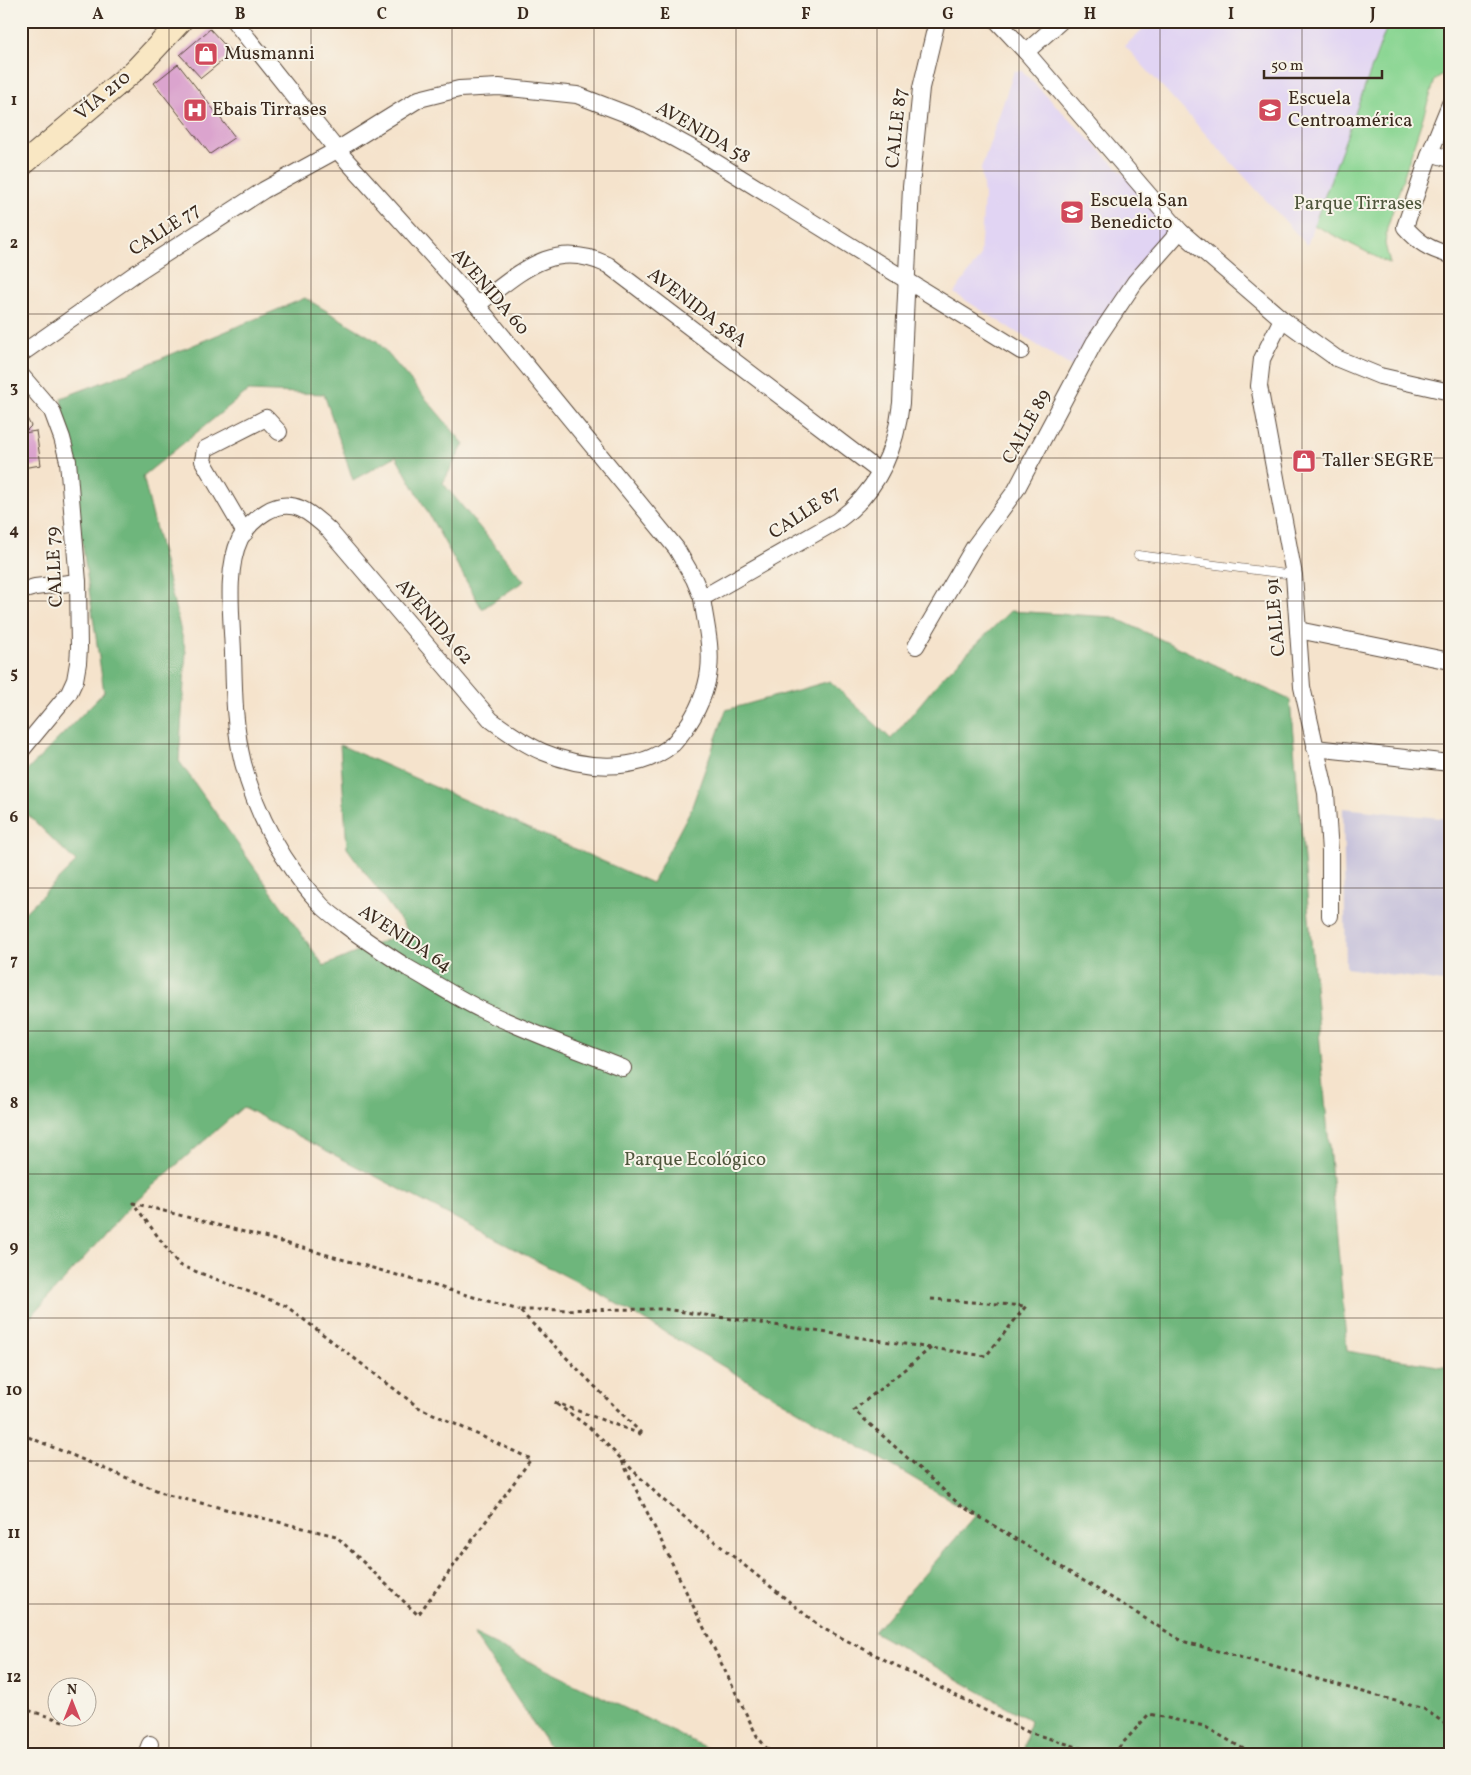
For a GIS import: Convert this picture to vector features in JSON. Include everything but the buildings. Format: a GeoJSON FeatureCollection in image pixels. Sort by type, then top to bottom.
{"type":"FeatureCollection","features":[{"type":"Feature","properties":{"kind":"main road","name":"VÍA 210"},"geometry":{"type":"LineString","coordinates":[[21,166],[135,70],[181,21]]}},
{"type":"Feature","properties":{"kind":"street","name":"AVENIDA 60"},"geometry":{"type":"LineString","coordinates":[[234,21],[337,150],[477,305],[676,548],[694,579],[702,598]]}},
{"type":"Feature","properties":{"kind":"street","name":"CALLE 87"},"geometry":{"type":"LineString","coordinates":[[702,598],[837,521],[852,510],[865,495],[892,449],[898,426],[911,187],[921,88],[937,21]]}},
{"type":"Feature","properties":{"kind":"street"},"geometry":{"type":"LineString","coordinates":[[997,21],[1026,52],[1180,232],[1282,319],[1336,358],[1380,376],[1450,392]]}},
{"type":"Feature","properties":{"kind":"street"},"geometry":{"type":"LineString","coordinates":[[1026,52],[1061,21]]}},
{"type":"Feature","properties":{"kind":"street","name":"AVENIDA 58"},"geometry":{"type":"LineString","coordinates":[[337,150],[419,99],[459,89],[499,87],[577,95],[637,118],[699,152],[1021,351]]}},
{"type":"Feature","properties":{"kind":"street"},"geometry":{"type":"LineString","coordinates":[[1450,104],[1430,153],[1405,226],[1416,239],[1432,250],[1450,255]]}},
{"type":"Feature","properties":{"kind":"street","name":"CALLE 77"},"geometry":{"type":"LineString","coordinates":[[21,354],[139,271],[264,190],[337,150]]}},
{"type":"Feature","properties":{"kind":"street"},"geometry":{"type":"LineString","coordinates":[[1430,153],[1450,159]]}},
{"type":"Feature","properties":{"kind":"street","name":"CALLE 89"},"geometry":{"type":"LineString","coordinates":[[916,646],[974,547],[1016,490],[1094,343],[1135,282],[1180,232]]}},
{"type":"Feature","properties":{"kind":"street","name":"AVENIDA 58A"},"geometry":{"type":"LineString","coordinates":[[477,305],[542,260],[560,255],[593,258],[608,265],[880,472]]}},
{"type":"Feature","properties":{"kind":"street","name":"CALLE 91"},"geometry":{"type":"LineString","coordinates":[[1282,319],[1262,359],[1259,386],[1294,575],[1302,687],[1326,794],[1330,852],[1330,916]]}},
{"type":"Feature","properties":{"kind":"street","name":"CALLE 79"},"geometry":{"type":"LineString","coordinates":[[21,375],[52,411],[68,461],[78,582],[79,648],[75,680],[69,692],[21,751]]}},
{"type":"Feature","properties":{"kind":"street"},"geometry":{"type":"LineString","coordinates":[[244,533],[203,461],[205,449],[266,418],[279,432]]}},
{"type":"Feature","properties":{"kind":"street","name":"AVENIDA 62"},"geometry":{"type":"LineString","coordinates":[[274,507],[300,508],[313,515],[329,530],[491,720],[542,752],[571,762],[606,766],[633,762],[655,756],[674,743],[690,721],[701,701],[709,670],[709,644],[702,598]]}},
{"type":"Feature","properties":{"kind":"street","name":"AVENIDA 64"},"geometry":{"type":"LineString","coordinates":[[274,507],[260,516],[244,533],[236,553],[231,582],[234,685],[242,761],[254,798],[270,834],[287,863],[324,908],[374,947],[481,1010],[623,1068]]}},
{"type":"Feature","properties":{"kind":"street"},"geometry":{"type":"LineString","coordinates":[[21,591],[34,587],[78,582]]}},
{"type":"Feature","properties":{"kind":"street"},"geometry":{"type":"LineString","coordinates":[[1298,630],[1450,662]]}},
{"type":"Feature","properties":{"kind":"street"},"geometry":{"type":"LineString","coordinates":[[1315,748],[1450,763]]}},
{"type":"Feature","properties":{"kind":"lane"},"geometry":{"type":"LineString","coordinates":[[1138,555],[1294,575]]}},
{"type":"Feature","properties":{"kind":"path"},"geometry":{"type":"LineString","coordinates":[[21,1434],[168,1495],[336,1536],[418,1615],[531,1459],[418,1407],[286,1306],[179,1265],[133,1203],[275,1240],[519,1310],[664,1309],[986,1356],[1026,1306],[930,1299]]}},
{"type":"Feature","properties":{"kind":"path"},"geometry":{"type":"LineString","coordinates":[[519,1310],[643,1435],[554,1402],[590,1428],[662,1499],[822,1628],[1028,1732],[1100,1754]]}},
{"type":"Feature","properties":{"kind":"path"},"geometry":{"type":"LineString","coordinates":[[931,1348],[854,1410],[960,1505],[1182,1641],[1424,1709],[1450,1727]]}},
{"type":"Feature","properties":{"kind":"path"},"geometry":{"type":"LineString","coordinates":[[620,1458],[757,1736],[771,1754]]}},
{"type":"Feature","properties":{"kind":"path"},"geometry":{"type":"LineString","coordinates":[[21,1708],[48,1716]]}},
{"type":"Feature","properties":{"kind":"path"},"geometry":{"type":"LineString","coordinates":[[1113,1754],[1149,1714],[1204,1726],[1252,1754]]}},
{"type":"Feature","properties":{"kind":"shaded area","name":"Escuela Centroamérica"},"geometry":{"type":"Polygon","coordinates":[[[1151,21],[1389,21],[1307,245],[1125,46],[1151,21]]]}},
{"type":"Feature","properties":{"kind":"shaded area","name":"Escuela San Benedicto"},"geometry":{"type":"Polygon","coordinates":[[[1014,71],[1022,71],[1176,227],[1080,372],[954,293],[980,257],[984,196],[981,169],[1014,71]]]}},
{"type":"Feature","properties":{"kind":"shaded area"},"geometry":{"type":"Polygon","coordinates":[[[1343,808],[1450,819],[1450,983],[1346,968],[1343,808]]]}},
{"type":"Feature","properties":{"kind":"green space","name":"Parque Tirrases"},"geometry":{"type":"Polygon","coordinates":[[[1389,21],[1437,21],[1450,29],[1450,71],[1446,71],[1435,80],[1387,228],[1385,244],[1390,264],[1314,225],[1389,21]]]}},
{"type":"Feature","properties":{"kind":"green space","name":"Parque Ecológico"},"geometry":{"type":"Polygon","coordinates":[[[305,298],[377,341],[464,444],[443,483],[524,581],[482,609],[396,456],[353,480],[324,394],[248,391],[143,476],[186,652],[179,761],[324,966],[408,931],[347,848],[340,745],[652,883],[691,809],[726,710],[830,681],[891,739],[942,678],[1010,611],[1113,617],[1290,700],[1347,1351],[1450,1368],[1450,1754],[1023,1754],[1030,1720],[874,1632],[976,1515],[600,1294],[243,1107],[133,1203],[21,1328],[21,916],[76,862],[21,808],[21,777],[104,692],[61,398],[127,373],[305,298]]]}},
{"type":"Feature","properties":{"kind":"green space"},"geometry":{"type":"Polygon","coordinates":[[[473,1634],[719,1754],[554,1754],[473,1634]]]}},
{"type":"Feature","properties":{"kind":"place","name":"Musmanni"},"geometry":{"type":"Point","coordinates":[206,54]}},
{"type":"Feature","properties":{"kind":"place","name":"Ebais Tirrases"},"geometry":{"type":"Point","coordinates":[195,110]}},
{"type":"Feature","properties":{"kind":"place","name":"Escuela Centroamérica"},"geometry":{"type":"Point","coordinates":[1270,110]}},
{"type":"Feature","properties":{"kind":"place","name":"Escuela San Benedicto"},"geometry":{"type":"Point","coordinates":[1072,212]}},
{"type":"Feature","properties":{"kind":"place","name":"Taller SEGRE"},"geometry":{"type":"Point","coordinates":[1304,461]}}]}
